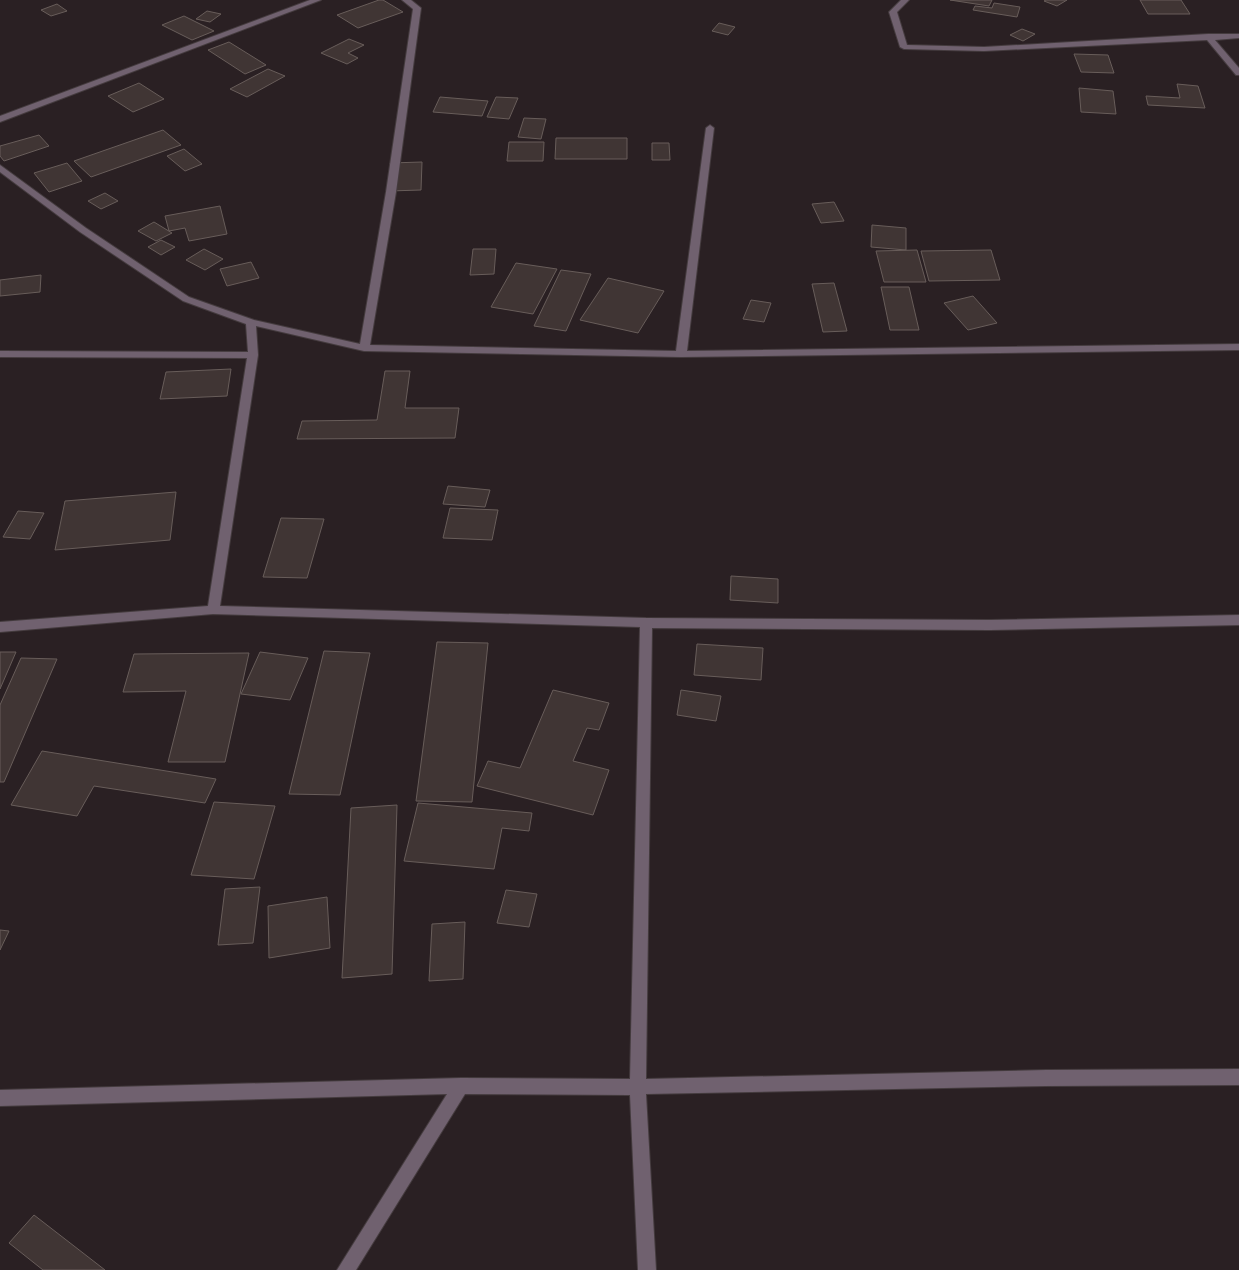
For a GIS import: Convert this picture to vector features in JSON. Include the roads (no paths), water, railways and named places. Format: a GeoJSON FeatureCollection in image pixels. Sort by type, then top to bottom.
{"type":"FeatureCollection","features":[{"type":"Feature","properties":{"kind":"street"},"geometry":{"type":"LineString","coordinates":[[0,119],[316,0]]}},
{"type":"Feature","properties":{"kind":"street"},"geometry":{"type":"LineString","coordinates":[[364,348],[392,192],[416,8],[406,0]]}},
{"type":"Feature","properties":{"kind":"street"},"geometry":{"type":"LineString","coordinates":[[905,0],[893,12],[904,47],[984,49],[1208,36],[1239,36]]}},
{"type":"Feature","properties":{"kind":"street"},"geometry":{"type":"LineString","coordinates":[[1208,36],[1239,73]]}},
{"type":"Feature","properties":{"kind":"street"},"geometry":{"type":"LineString","coordinates":[[681,354],[710,128]]}},
{"type":"Feature","properties":{"kind":"street"},"geometry":{"type":"LineString","coordinates":[[0,168],[83,230],[186,300],[251,322],[364,348],[681,354],[1239,347]]}},
{"type":"Feature","properties":{"kind":"street"},"geometry":{"type":"LineString","coordinates":[[213,610],[253,355],[251,322]]}},
{"type":"Feature","properties":{"kind":"street"},"geometry":{"type":"LineString","coordinates":[[0,354],[253,355]]}},
{"type":"Feature","properties":{"kind":"street"},"geometry":{"type":"LineString","coordinates":[[0,627],[213,610],[646,623],[990,626],[1239,620]]}},
{"type":"Feature","properties":{"kind":"street"},"geometry":{"type":"LineString","coordinates":[[646,623],[638,1087],[647,1270]]}},
{"type":"Feature","properties":{"kind":"street"},"geometry":{"type":"LineString","coordinates":[[0,1098],[461,1086],[638,1087],[1046,1078],[1239,1078]]}},
{"type":"Feature","properties":{"kind":"street"},"geometry":{"type":"LineString","coordinates":[[346,1270],[461,1086]]}}]}
